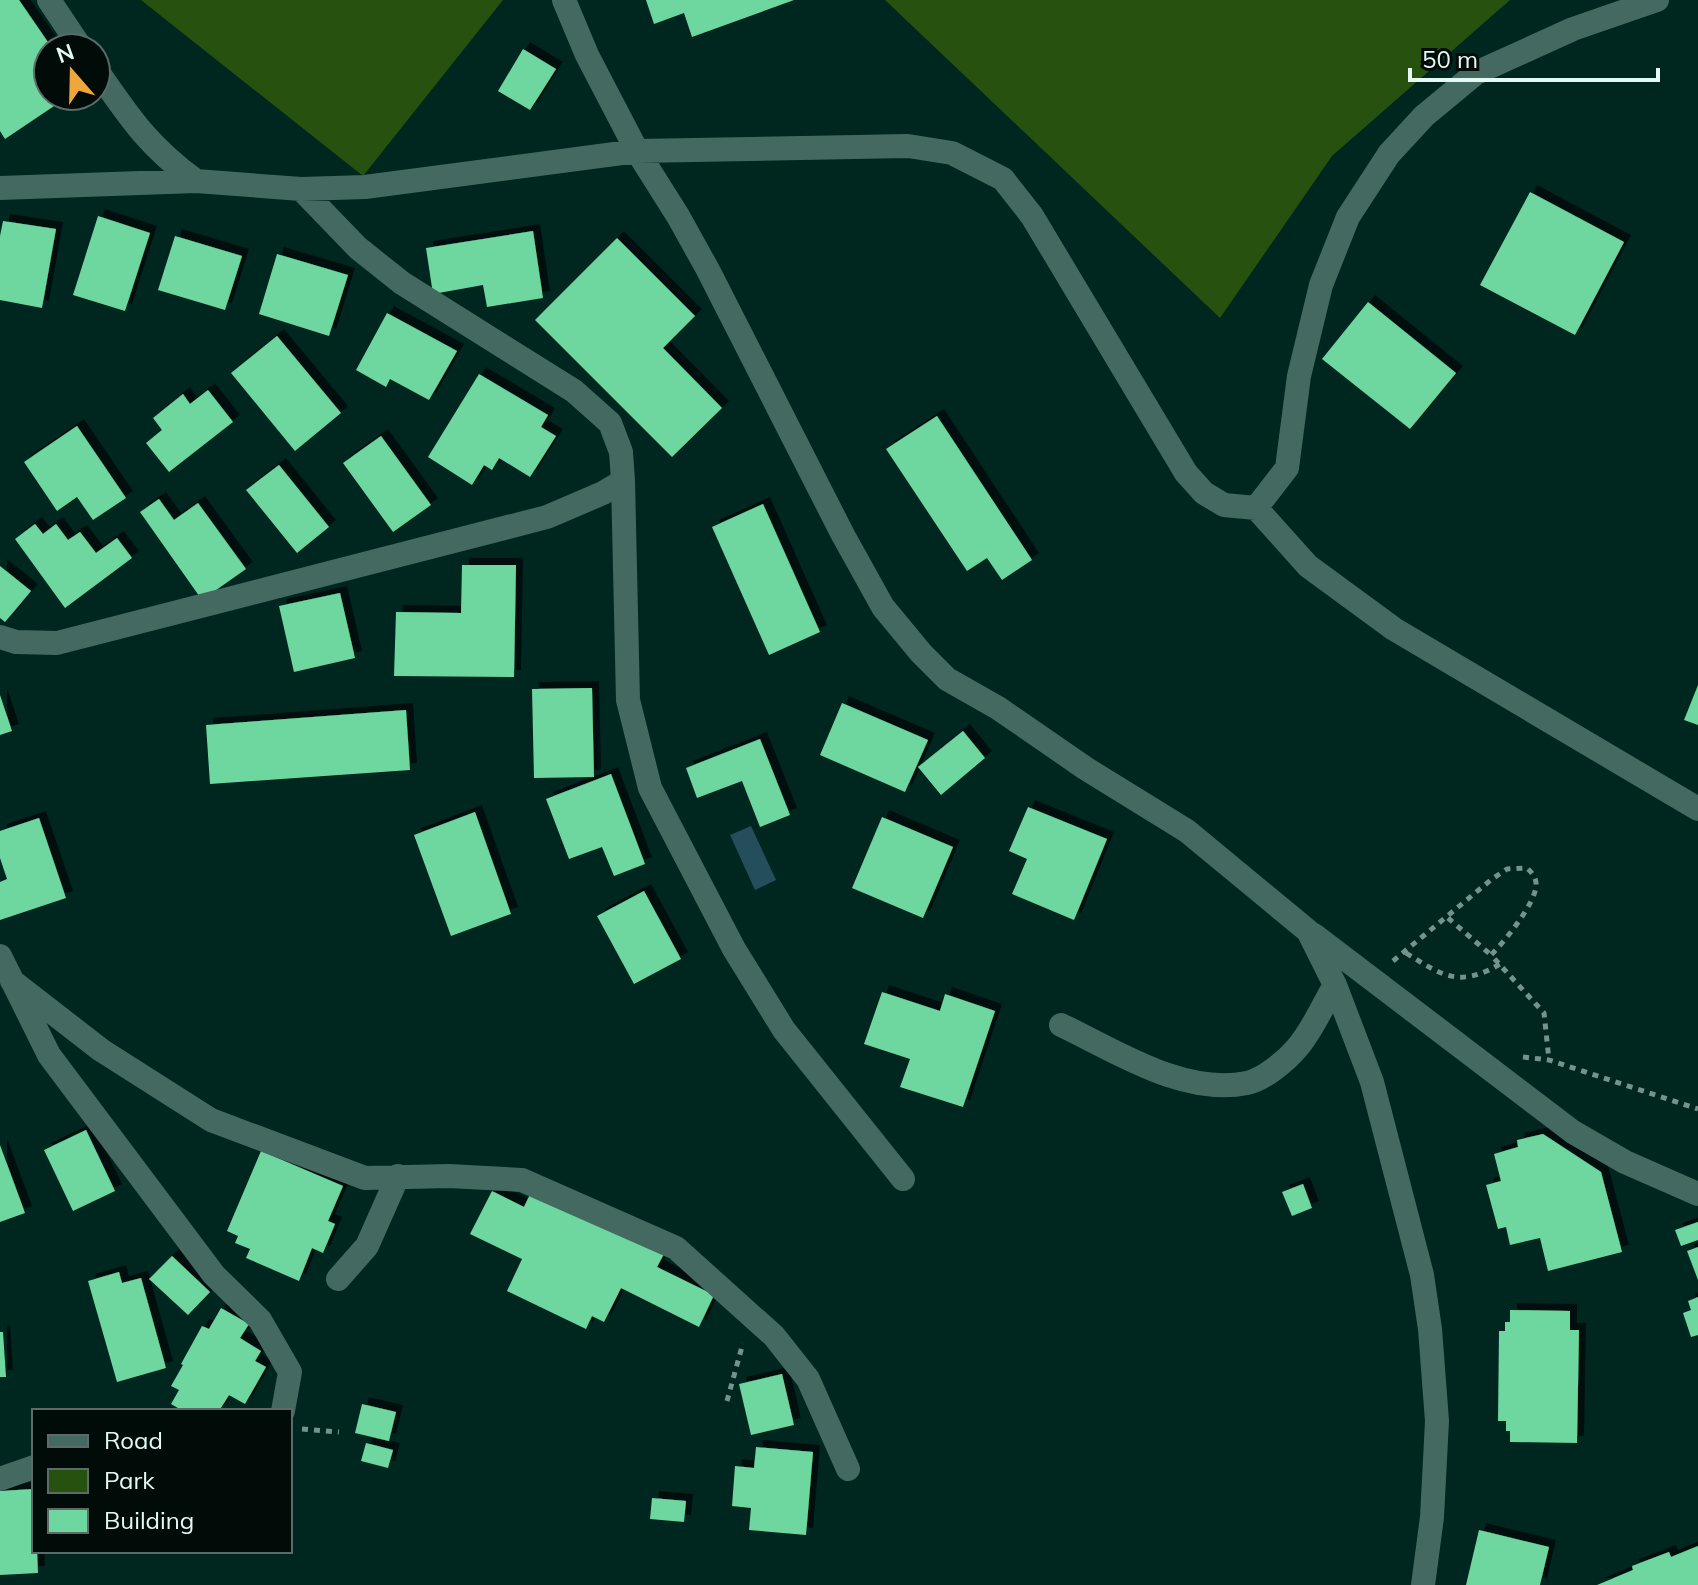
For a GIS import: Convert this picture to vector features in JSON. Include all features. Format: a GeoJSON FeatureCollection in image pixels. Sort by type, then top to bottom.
{"type":"FeatureCollection","features":[{"type":"Feature","properties":{"kind":"street"},"geometry":{"type":"LineString","coordinates":[[49,0],[70,32]]}},
{"type":"Feature","properties":{"kind":"street"},"geometry":{"type":"LineString","coordinates":[[564,0],[587,55],[637,151],[708,270],[843,535],[883,607],[921,653],[947,679],[998,708],[1085,768],[1187,831],[1308,931],[1573,1132],[1625,1162],[1698,1194]]}},
{"type":"Feature","properties":{"kind":"street"},"geometry":{"type":"LineString","coordinates":[[1256,508],[1287,468],[1299,376],[1321,285],[1348,217],[1389,154],[1424,116],[1476,73],[1573,29],[1657,0]]}},
{"type":"Feature","properties":{"kind":"street"},"geometry":{"type":"LineString","coordinates":[[112,92],[137,128],[166,159],[196,181]]}},
{"type":"Feature","properties":{"kind":"street"},"geometry":{"type":"LineString","coordinates":[[0,188],[196,181],[301,189],[365,187],[637,151],[908,146],[952,153],[1003,179],[1032,216],[1186,473],[1204,493],[1224,505],[1256,508],[1308,566],[1394,629],[1698,809]]}},
{"type":"Feature","properties":{"kind":"street"},"geometry":{"type":"LineString","coordinates":[[301,189],[358,248],[402,283],[574,391],[610,423],[621,452],[623,481],[628,700],[650,788],[734,949],[784,1030],[903,1179]]}},
{"type":"Feature","properties":{"kind":"street"},"geometry":{"type":"LineString","coordinates":[[0,637],[16,642],[57,643],[547,517],[623,481]]}},
{"type":"Feature","properties":{"kind":"street"},"geometry":{"type":"LineString","coordinates":[[1308,931],[1335,985],[1372,1082],[1424,1289],[1437,1421],[1432,1517],[1423,1585]]}},
{"type":"Feature","properties":{"kind":"street"},"geometry":{"type":"LineString","coordinates":[[0,956],[49,1055],[214,1275],[260,1320],[290,1372],[283,1409]]}},
{"type":"Feature","properties":{"kind":"street"},"geometry":{"type":"LineString","coordinates":[[12,981],[101,1050],[211,1120],[365,1178],[449,1176],[522,1180],[676,1248],[774,1336],[808,1379],[848,1469]]}},
{"type":"Feature","properties":{"kind":"street"},"geometry":{"type":"LineString","coordinates":[[1061,1025],[1169,1075],[1208,1084],[1248,1083],[1269,1072],[1297,1048],[1335,985]]}},
{"type":"Feature","properties":{"kind":"street"},"geometry":{"type":"LineString","coordinates":[[338,1279],[367,1246],[398,1176]]}},
{"type":"Feature","properties":{"kind":"street"},"geometry":{"type":"LineString","coordinates":[[0,1479],[32,1468]]}},
{"type":"Feature","properties":{"kind":"path"},"geometry":{"type":"LineString","coordinates":[[1368,977],[1406,953],[1507,869],[1527,868],[1534,875],[1537,886],[1530,903],[1491,955]]}},
{"type":"Feature","properties":{"kind":"path"},"geometry":{"type":"LineString","coordinates":[[1448,918],[1491,955],[1544,1013],[1549,1060]]}},
{"type":"Feature","properties":{"kind":"path"},"geometry":{"type":"LineString","coordinates":[[1406,953],[1446,975],[1470,979],[1500,964]]}},
{"type":"Feature","properties":{"kind":"path"},"geometry":{"type":"LineString","coordinates":[[1521,1057],[1549,1060],[1698,1109]]}},
{"type":"Feature","properties":{"kind":"path"},"geometry":{"type":"LineString","coordinates":[[727,1401],[752,1316]]}},
{"type":"Feature","properties":{"kind":"path"},"geometry":{"type":"LineString","coordinates":[[292,1426],[308,1431],[339,1432]]}},
{"type":"Feature","properties":{"kind":"green space"},"geometry":{"type":"Polygon","coordinates":[[[141,0],[503,0],[363,176],[141,0]]]}},
{"type":"Feature","properties":{"kind":"green space"},"geometry":{"type":"Polygon","coordinates":[[[885,0],[1510,0],[1332,156],[1220,318],[885,0]]]}},
{"type":"Feature","properties":{"kind":"water"},"geometry":{"type":"Polygon","coordinates":[[[751,826],[776,880],[755,890],[730,835],[751,826]]]}},
{"type":"Feature","properties":{"kind":"building"},"geometry":{"type":"Polygon","coordinates":[[[0,0],[19,0],[41,32],[32,32],[32,112],[45,112],[5,139],[0,131],[0,0]]]}},
{"type":"Feature","properties":{"kind":"building"},"geometry":{"type":"Polygon","coordinates":[[[646,0],[794,0],[692,37],[684,13],[654,24],[646,0]]]}},
{"type":"Feature","properties":{"kind":"building"},"geometry":{"type":"Polygon","coordinates":[[[523,49],[556,69],[530,110],[498,91],[523,49]]]}},
{"type":"Feature","properties":{"kind":"building"},"geometry":{"type":"Polygon","coordinates":[[[1530,192],[1624,242],[1575,335],[1480,285],[1530,192]]]}},
{"type":"Feature","properties":{"kind":"building"},"geometry":{"type":"Polygon","coordinates":[[[98,216],[150,233],[125,311],[73,295],[98,216]]]}},
{"type":"Feature","properties":{"kind":"building"},"geometry":{"type":"Polygon","coordinates":[[[3,221],[56,229],[42,308],[0,300],[0,236],[3,221]]]}},
{"type":"Feature","properties":{"kind":"building"},"geometry":{"type":"Polygon","coordinates":[[[533,231],[543,298],[487,307],[483,285],[433,294],[426,248],[533,231]]]}},
{"type":"Feature","properties":{"kind":"building"},"geometry":{"type":"Polygon","coordinates":[[[175,236],[242,256],[225,310],[158,290],[175,236]]]}},
{"type":"Feature","properties":{"kind":"building"},"geometry":{"type":"Polygon","coordinates":[[[617,238],[695,316],[663,348],[722,408],[672,457],[535,320],[617,238]]]}},
{"type":"Feature","properties":{"kind":"building"},"geometry":{"type":"Polygon","coordinates":[[[277,254],[348,275],[329,336],[259,314],[277,254]]]}},
{"type":"Feature","properties":{"kind":"building"},"geometry":{"type":"Polygon","coordinates":[[[1368,302],[1456,373],[1410,429],[1322,359],[1368,302]]]}},
{"type":"Feature","properties":{"kind":"building"},"geometry":{"type":"Polygon","coordinates":[[[387,313],[457,351],[429,400],[390,379],[386,387],[356,370],[387,313]]]}},
{"type":"Feature","properties":{"kind":"building"},"geometry":{"type":"Polygon","coordinates":[[[277,336],[341,413],[295,451],[231,373],[277,336]]]}},
{"type":"Feature","properties":{"kind":"building"},"geometry":{"type":"Polygon","coordinates":[[[479,374],[548,415],[541,427],[556,436],[530,477],[499,458],[492,470],[484,465],[472,485],[428,457],[479,374]]]}},
{"type":"Feature","properties":{"kind":"building"},"geometry":{"type":"Polygon","coordinates":[[[208,390],[233,422],[169,472],[146,443],[162,430],[153,418],[183,394],[190,404],[208,390]]]}},
{"type":"Feature","properties":{"kind":"building"},"geometry":{"type":"Polygon","coordinates":[[[937,416],[1032,560],[1002,580],[987,558],[967,571],[886,449],[937,416]]]}},
{"type":"Feature","properties":{"kind":"building"},"geometry":{"type":"Polygon","coordinates":[[[77,426],[126,498],[93,520],[77,497],[57,511],[24,462],[77,426]]]}},
{"type":"Feature","properties":{"kind":"building"},"geometry":{"type":"Polygon","coordinates":[[[381,436],[431,505],[393,532],[343,463],[381,436]]]}},
{"type":"Feature","properties":{"kind":"building"},"geometry":{"type":"Polygon","coordinates":[[[279,465],[329,527],[297,553],[246,490],[279,465]]]}},
{"type":"Feature","properties":{"kind":"building"},"geometry":{"type":"Polygon","coordinates":[[[159,499],[174,520],[198,503],[246,569],[202,600],[140,512],[159,499]]]}},
{"type":"Feature","properties":{"kind":"building"},"geometry":{"type":"Polygon","coordinates":[[[763,504],[820,632],[769,655],[712,527],[763,504]]]}},
{"type":"Feature","properties":{"kind":"building"},"geometry":{"type":"Polygon","coordinates":[[[35,524],[43,534],[56,524],[68,540],[80,532],[96,553],[117,538],[132,558],[65,608],[15,539],[35,524]]]}},
{"type":"Feature","properties":{"kind":"building"},"geometry":{"type":"Polygon","coordinates":[[[462,565],[516,565],[514,677],[394,676],[396,612],[461,613],[462,565]]]}},
{"type":"Feature","properties":{"kind":"building"},"geometry":{"type":"Polygon","coordinates":[[[0,566],[31,591],[5,622],[0,618],[0,566]]]}},
{"type":"Feature","properties":{"kind":"building"},"geometry":{"type":"Polygon","coordinates":[[[340,593],[355,658],[294,672],[279,606],[340,593]]]}},
{"type":"Feature","properties":{"kind":"building"},"geometry":{"type":"Polygon","coordinates":[[[1698,685],[1698,725],[1684,720],[1698,685]]]}},
{"type":"Feature","properties":{"kind":"building"},"geometry":{"type":"Polygon","coordinates":[[[592,688],[594,777],[534,778],[532,689],[592,688]]]}},
{"type":"Feature","properties":{"kind":"building"},"geometry":{"type":"Polygon","coordinates":[[[0,695],[12,731],[0,735],[0,695]]]}},
{"type":"Feature","properties":{"kind":"building"},"geometry":{"type":"Polygon","coordinates":[[[842,703],[928,740],[905,792],[820,755],[842,703]]]}},
{"type":"Feature","properties":{"kind":"building"},"geometry":{"type":"Polygon","coordinates":[[[406,710],[410,770],[210,784],[206,725],[406,710]]]}},
{"type":"Feature","properties":{"kind":"building"},"geometry":{"type":"Polygon","coordinates":[[[963,731],[985,758],[941,795],[918,767],[963,731]]]}},
{"type":"Feature","properties":{"kind":"building"},"geometry":{"type":"Polygon","coordinates":[[[760,739],[790,815],[760,827],[742,781],[697,798],[686,768],[760,739]]]}},
{"type":"Feature","properties":{"kind":"building"},"geometry":{"type":"Polygon","coordinates":[[[611,774],[645,864],[614,876],[602,847],[569,859],[546,799],[611,774]]]}},
{"type":"Feature","properties":{"kind":"building"},"geometry":{"type":"Polygon","coordinates":[[[1028,807],[1107,839],[1074,920],[1012,894],[1027,859],[1009,851],[1028,807]]]}},
{"type":"Feature","properties":{"kind":"building"},"geometry":{"type":"Polygon","coordinates":[[[475,812],[511,914],[451,936],[414,835],[475,812]]]}},
{"type":"Feature","properties":{"kind":"building"},"geometry":{"type":"Polygon","coordinates":[[[882,817],[953,847],[923,918],[852,888],[882,817]]]}},
{"type":"Feature","properties":{"kind":"building"},"geometry":{"type":"Polygon","coordinates":[[[39,818],[66,898],[0,920],[0,882],[7,879],[0,858],[0,831],[39,818]]]}},
{"type":"Feature","properties":{"kind":"building"},"geometry":{"type":"Polygon","coordinates":[[[644,891],[681,959],[634,984],[597,916],[644,891]]]}},
{"type":"Feature","properties":{"kind":"building"},"geometry":{"type":"Polygon","coordinates":[[[882,992],[940,1011],[945,994],[995,1011],[963,1107],[900,1087],[910,1059],[864,1044],[882,992]]]}},
{"type":"Feature","properties":{"kind":"building"},"geometry":{"type":"Polygon","coordinates":[[[86,1130],[115,1191],[73,1211],[44,1150],[86,1130]]]}},
{"type":"Feature","properties":{"kind":"building"},"geometry":{"type":"Polygon","coordinates":[[[1543,1134],[1601,1172],[1622,1252],[1548,1271],[1540,1238],[1510,1245],[1506,1227],[1498,1229],[1486,1185],[1501,1181],[1494,1154],[1518,1147],[1517,1140],[1543,1134]]]}},
{"type":"Feature","properties":{"kind":"building"},"geometry":{"type":"Polygon","coordinates":[[[0,1145],[25,1213],[0,1222],[0,1145]]]}},
{"type":"Feature","properties":{"kind":"building"},"geometry":{"type":"Polygon","coordinates":[[[261,1151],[343,1186],[328,1221],[335,1224],[323,1253],[312,1248],[299,1281],[246,1258],[250,1249],[235,1243],[238,1236],[227,1231],[261,1151]]]}},
{"type":"Feature","properties":{"kind":"building"},"geometry":{"type":"Polygon","coordinates":[[[1303,1184],[1312,1208],[1292,1216],[1282,1192],[1303,1184]]]}},
{"type":"Feature","properties":{"kind":"building"},"geometry":{"type":"Polygon","coordinates":[[[533,1188],[665,1252],[657,1267],[714,1295],[699,1327],[621,1288],[604,1322],[592,1316],[586,1329],[507,1291],[522,1259],[470,1234],[492,1191],[524,1207],[533,1188]]]}},
{"type":"Feature","properties":{"kind":"building"},"geometry":{"type":"Polygon","coordinates":[[[1698,1222],[1698,1240],[1681,1246],[1675,1230],[1698,1222]]]}},
{"type":"Feature","properties":{"kind":"building"},"geometry":{"type":"Polygon","coordinates":[[[1698,1247],[1698,1280],[1687,1251],[1698,1247]]]}},
{"type":"Feature","properties":{"kind":"building"},"geometry":{"type":"Polygon","coordinates":[[[172,1256],[210,1292],[188,1315],[149,1279],[172,1256]]]}},
{"type":"Feature","properties":{"kind":"building"},"geometry":{"type":"Polygon","coordinates":[[[119,1272],[122,1283],[141,1278],[166,1368],[117,1382],[88,1281],[119,1272]]]}},
{"type":"Feature","properties":{"kind":"building"},"geometry":{"type":"Polygon","coordinates":[[[1698,1297],[1698,1335],[1691,1337],[1683,1313],[1691,1310],[1688,1301],[1698,1297]]]}},
{"type":"Feature","properties":{"kind":"building"},"geometry":{"type":"Polygon","coordinates":[[[221,1308],[249,1324],[240,1338],[261,1351],[255,1361],[266,1367],[245,1404],[229,1395],[220,1409],[180,1409],[171,1404],[179,1390],[171,1386],[202,1326],[209,1329],[221,1308]]]}},
{"type":"Feature","properties":{"kind":"building"},"geometry":{"type":"Polygon","coordinates":[[[1510,1310],[1570,1311],[1570,1330],[1579,1330],[1577,1443],[1510,1442],[1506,1421],[1498,1421],[1499,1331],[1505,1331],[1505,1322],[1510,1322],[1510,1310]]]}},
{"type":"Feature","properties":{"kind":"building"},"geometry":{"type":"Polygon","coordinates":[[[0,1332],[3,1332],[6,1377],[0,1377],[0,1332]]]}},
{"type":"Feature","properties":{"kind":"building"},"geometry":{"type":"Polygon","coordinates":[[[782,1374],[794,1425],[751,1435],[739,1384],[782,1374]]]}},
{"type":"Feature","properties":{"kind":"building"},"geometry":{"type":"Polygon","coordinates":[[[362,1404],[396,1412],[389,1441],[355,1433],[362,1404]]]}},
{"type":"Feature","properties":{"kind":"building"},"geometry":{"type":"Polygon","coordinates":[[[366,1443],[393,1450],[388,1468],[361,1461],[366,1443]]]}},
{"type":"Feature","properties":{"kind":"building"},"geometry":{"type":"Polygon","coordinates":[[[756,1447],[813,1452],[806,1535],[749,1530],[751,1508],[732,1506],[735,1466],[754,1468],[756,1447]]]}},
{"type":"Feature","properties":{"kind":"building"},"geometry":{"type":"Polygon","coordinates":[[[32,1489],[32,1553],[37,1553],[38,1573],[0,1575],[0,1491],[32,1489]]]}},
{"type":"Feature","properties":{"kind":"building"},"geometry":{"type":"Polygon","coordinates":[[[652,1498],[686,1501],[684,1522],[650,1519],[652,1498]]]}},
{"type":"Feature","properties":{"kind":"building"},"geometry":{"type":"Polygon","coordinates":[[[1479,1530],[1549,1547],[1540,1585],[1466,1585],[1479,1530]]]}},
{"type":"Feature","properties":{"kind":"building"},"geometry":{"type":"Polygon","coordinates":[[[1698,1546],[1698,1585],[1597,1585],[1633,1570],[1632,1566],[1669,1552],[1671,1557],[1698,1546]]]}}]}
